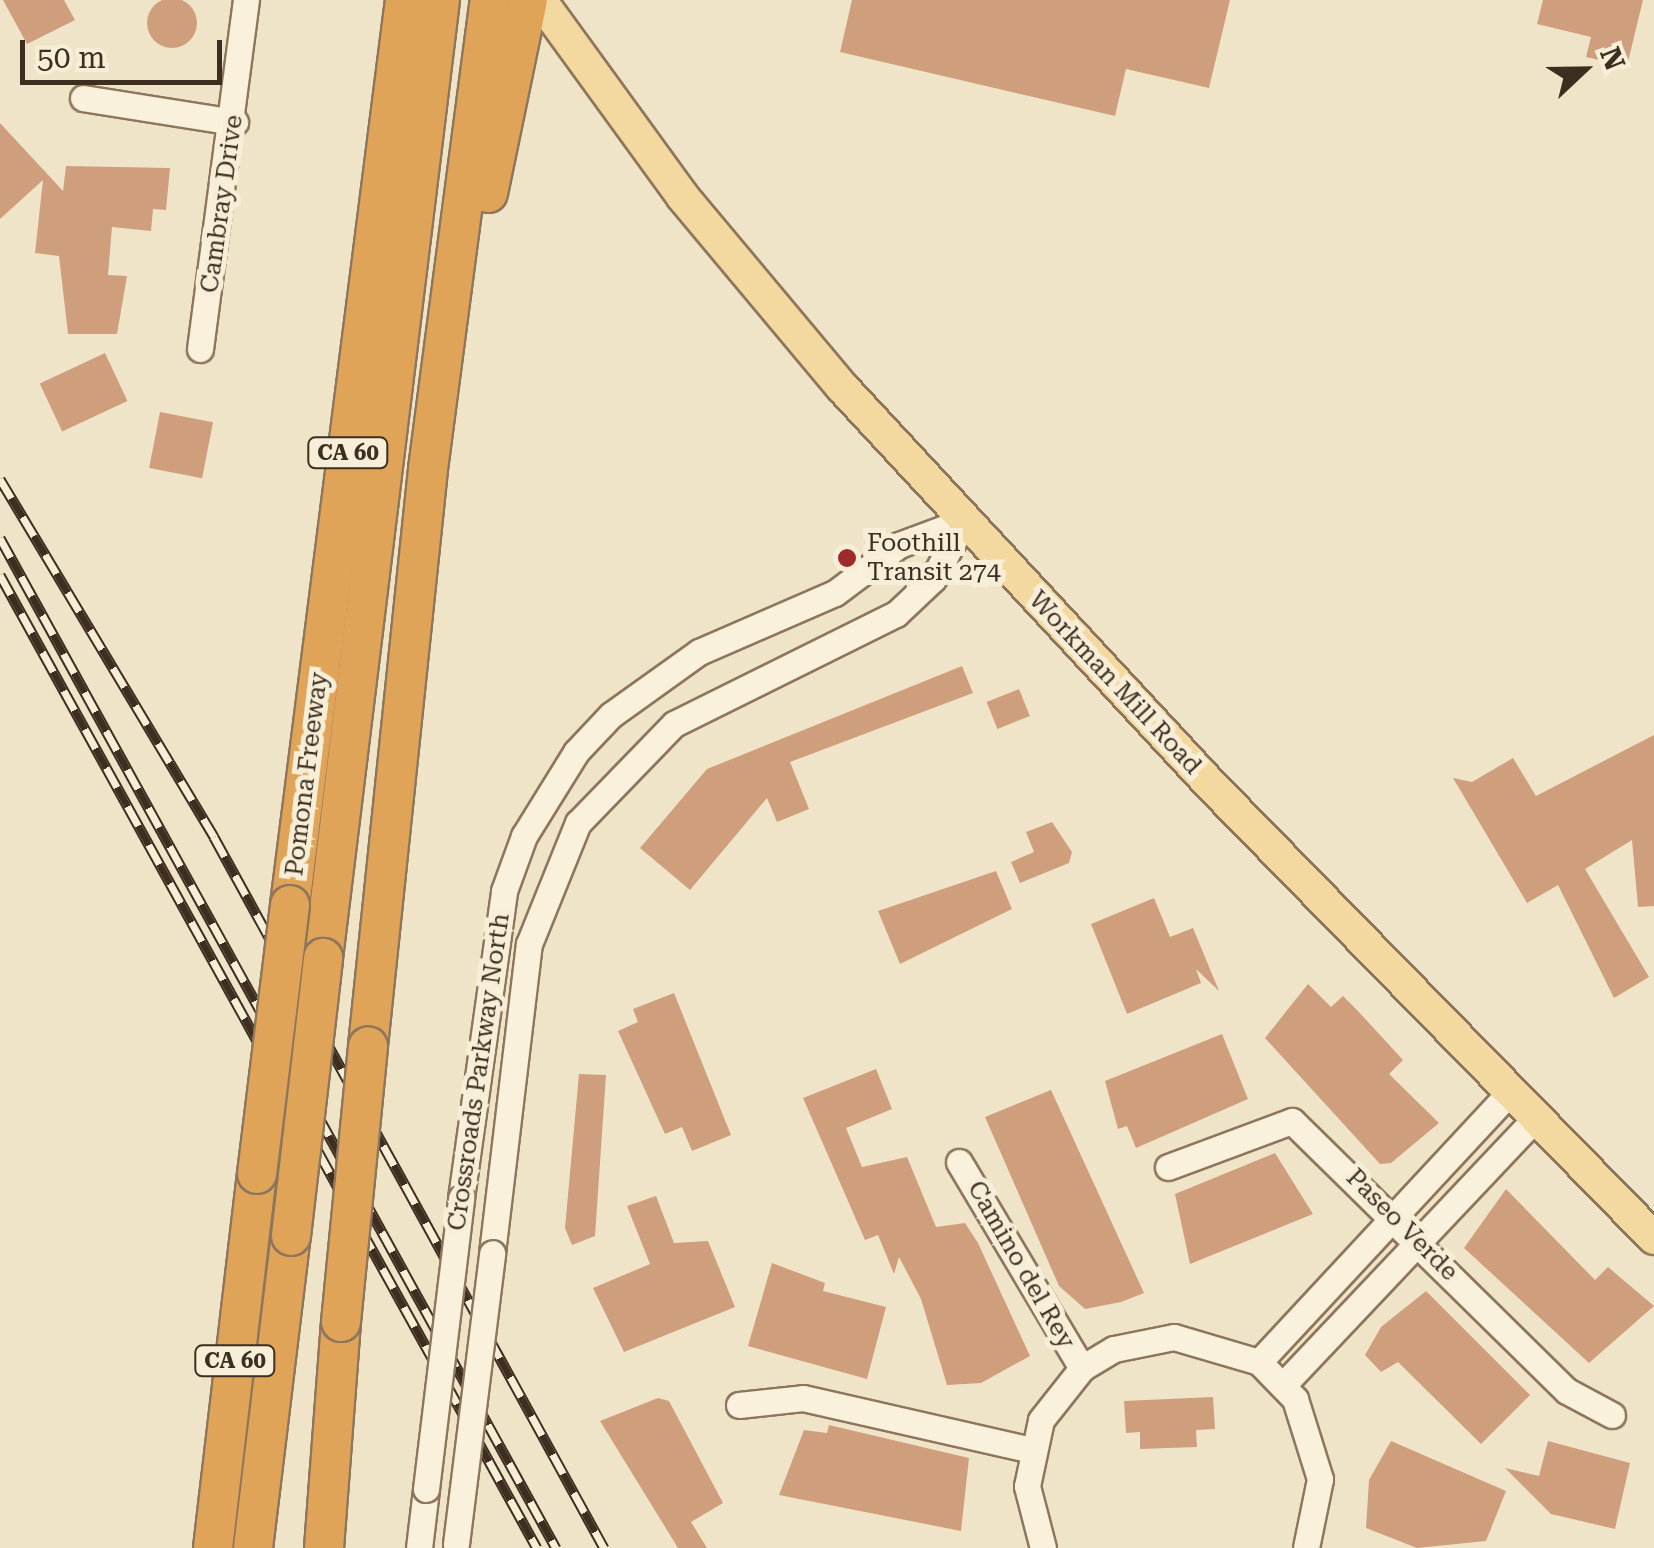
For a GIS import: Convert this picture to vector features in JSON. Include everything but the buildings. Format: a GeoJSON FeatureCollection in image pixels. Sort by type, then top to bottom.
{"type":"FeatureCollection","features":[{"type":"Feature","properties":{"kind":"highway","name":"Pomona Freeway"},"geometry":{"type":"LineString","coordinates":[[212,1548],[405,0]]}},
{"type":"Feature","properties":{"kind":"highway","name":"CA 60"},"geometry":{"type":"LineString","coordinates":[[324,1548],[368,1046],[428,469],[490,0]]}},
{"type":"Feature","properties":{"kind":"highway"},"geometry":{"type":"LineString","coordinates":[[428,469],[528,0]]}},
{"type":"Feature","properties":{"kind":"highway"},"geometry":{"type":"LineString","coordinates":[[253,1548],[442,7]]}},
{"type":"Feature","properties":{"kind":"main road","name":"Workman Mill Road"},"geometry":{"type":"LineString","coordinates":[[540,0],[768,302],[964,521],[1534,1119],[1654,1238]]}},
{"type":"Feature","properties":{"kind":"street","name":"Cambray Drive"},"geometry":{"type":"LineString","coordinates":[[200,348],[234,122],[246,0]]}},
{"type":"Feature","properties":{"kind":"street"},"geometry":{"type":"LineString","coordinates":[[83,98],[234,122]]}},
{"type":"Feature","properties":{"kind":"street","name":"Crossroads Parkway North"},"geometry":{"type":"LineString","coordinates":[[419,1548],[461,1198],[504,891],[524,836],[576,752],[623,704],[698,652],[835,593],[899,545],[964,521]]}},
{"type":"Feature","properties":{"kind":"street","name":"Crossroads Parkway North"},"geometry":{"type":"LineString","coordinates":[[456,1546],[529,944],[578,823],[674,724],[896,614],[933,579],[964,521]]}},
{"type":"Feature","properties":{"kind":"street"},"geometry":{"type":"LineString","coordinates":[[1258,1362],[1509,1092]]}},
{"type":"Feature","properties":{"kind":"street"},"geometry":{"type":"LineString","coordinates":[[1284,1384],[1534,1119]]}},
{"type":"Feature","properties":{"kind":"street","name":"Paseo Verde"},"geometry":{"type":"LineString","coordinates":[[1168,1167],[1292,1121],[1567,1391],[1612,1415]]}},
{"type":"Feature","properties":{"kind":"street","name":"Camino del Rey"},"geometry":{"type":"LineString","coordinates":[[959,1162],[1082,1368]]}},
{"type":"Feature","properties":{"kind":"street"},"geometry":{"type":"LineString","coordinates":[[1044,1548],[1028,1486],[1031,1450],[1041,1420],[1082,1368],[1114,1349],[1174,1337],[1258,1362],[1284,1384],[1317,1450],[1319,1510],[1314,1546]]}},
{"type":"Feature","properties":{"kind":"street"},"geometry":{"type":"LineString","coordinates":[[739,1405],[802,1398],[1031,1450]]}},
{"type":"Feature","properties":{"kind":"railway"},"geometry":{"type":"LineString","coordinates":[[0,479],[214,837],[604,1548]]}},
{"type":"Feature","properties":{"kind":"railway"},"geometry":{"type":"LineString","coordinates":[[0,538],[556,1548]]}},
{"type":"Feature","properties":{"kind":"railway"},"geometry":{"type":"LineString","coordinates":[[0,575],[537,1548]]}},
{"type":"Feature","properties":{"kind":"place","name":"Foothill Transit 274"},"geometry":{"type":"Point","coordinates":[847,558]}}]}
